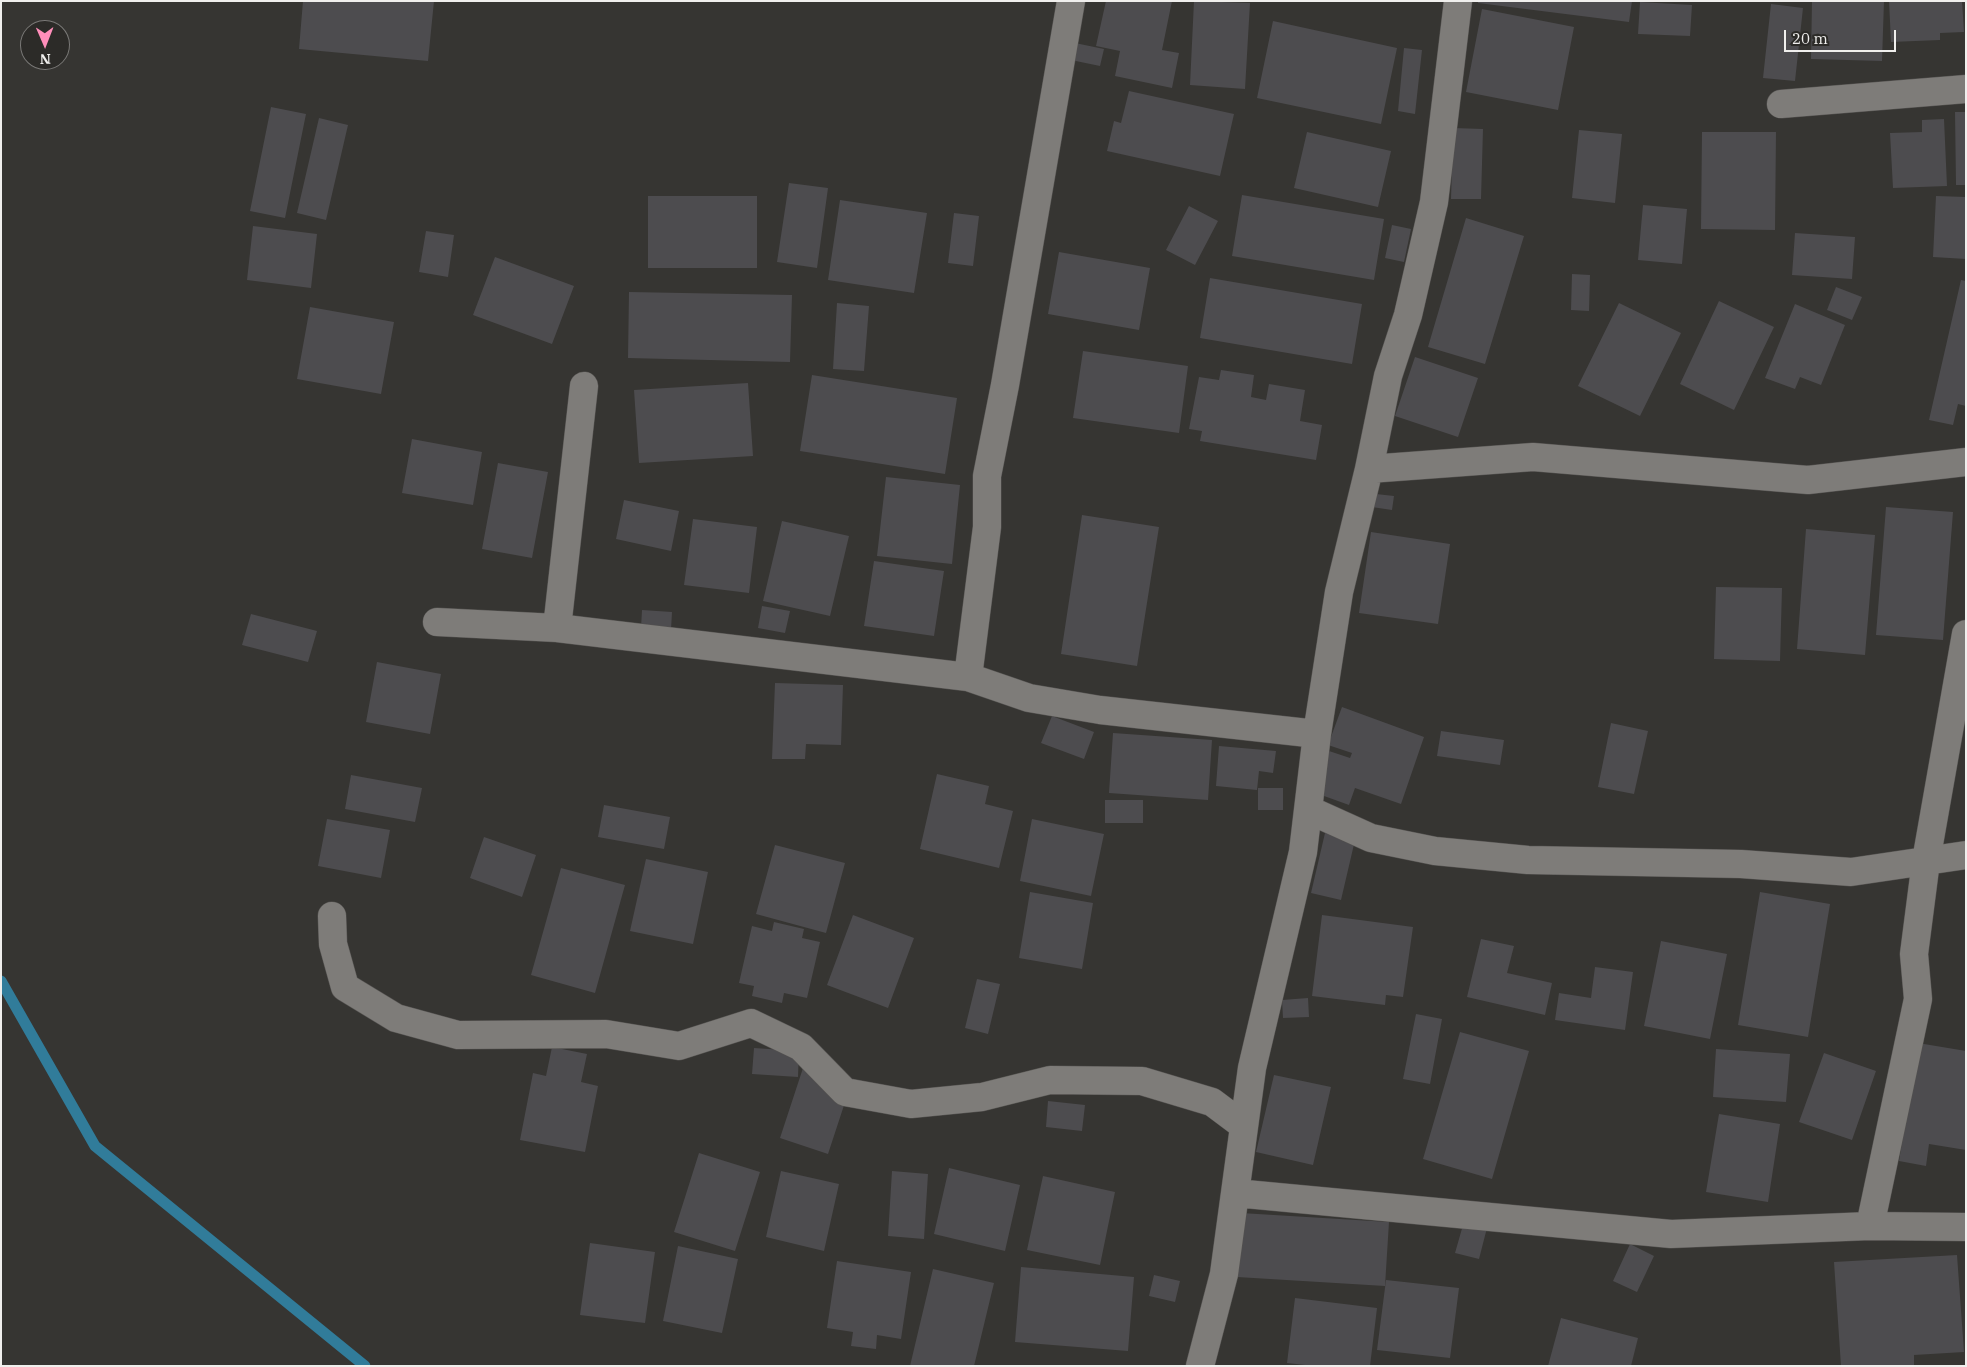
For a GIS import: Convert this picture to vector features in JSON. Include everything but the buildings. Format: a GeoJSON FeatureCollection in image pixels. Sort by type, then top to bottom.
{"type":"FeatureCollection","features":[{"type":"Feature","properties":{"kind":"street"},"geometry":{"type":"LineString","coordinates":[[968,677],[986,527],[987,476],[1007,375],[1071,1]]}},
{"type":"Feature","properties":{"kind":"street"},"geometry":{"type":"LineString","coordinates":[[1200,1366],[1224,1274],[1252,1068],[1303,852],[1317,734],[1339,592],[1369,469],[1388,376],[1408,315],[1434,202],[1458,1]]}},
{"type":"Feature","properties":{"kind":"street"},"geometry":{"type":"LineString","coordinates":[[1781,104],[1966,89]]}},
{"type":"Feature","properties":{"kind":"street"},"geometry":{"type":"LineString","coordinates":[[557,628],[584,386]]}},
{"type":"Feature","properties":{"kind":"street"},"geometry":{"type":"LineString","coordinates":[[1369,469],[1533,456],[1808,480],[1966,462]]}},
{"type":"Feature","properties":{"kind":"street"},"geometry":{"type":"LineString","coordinates":[[437,622],[557,628],[968,677],[1029,698],[1082,707],[1317,734]]}},
{"type":"Feature","properties":{"kind":"street"},"geometry":{"type":"LineString","coordinates":[[1870,1226],[1918,999],[1914,954],[1926,862],[1966,634]]}},
{"type":"Feature","properties":{"kind":"street"},"geometry":{"type":"LineString","coordinates":[[1309,810],[1371,838],[1435,851],[1519,859],[1741,864],[1851,872],[1966,855]]}},
{"type":"Feature","properties":{"kind":"street"},"geometry":{"type":"LineString","coordinates":[[332,916],[333,944],[345,987],[396,1018],[458,1035],[606,1034],[679,1046],[751,1023],[801,1047],[846,1092],[911,1104],[982,1097],[1050,1080],[1142,1081],[1212,1102],[1244,1126]]}},
{"type":"Feature","properties":{"kind":"street"},"geometry":{"type":"LineString","coordinates":[[1235,1194],[1671,1234],[1870,1226],[1966,1227]]}},
{"type":"Feature","properties":{"kind":"waterway"},"geometry":{"type":"LineString","coordinates":[[1,981],[95,1146],[365,1366]]}}]}
